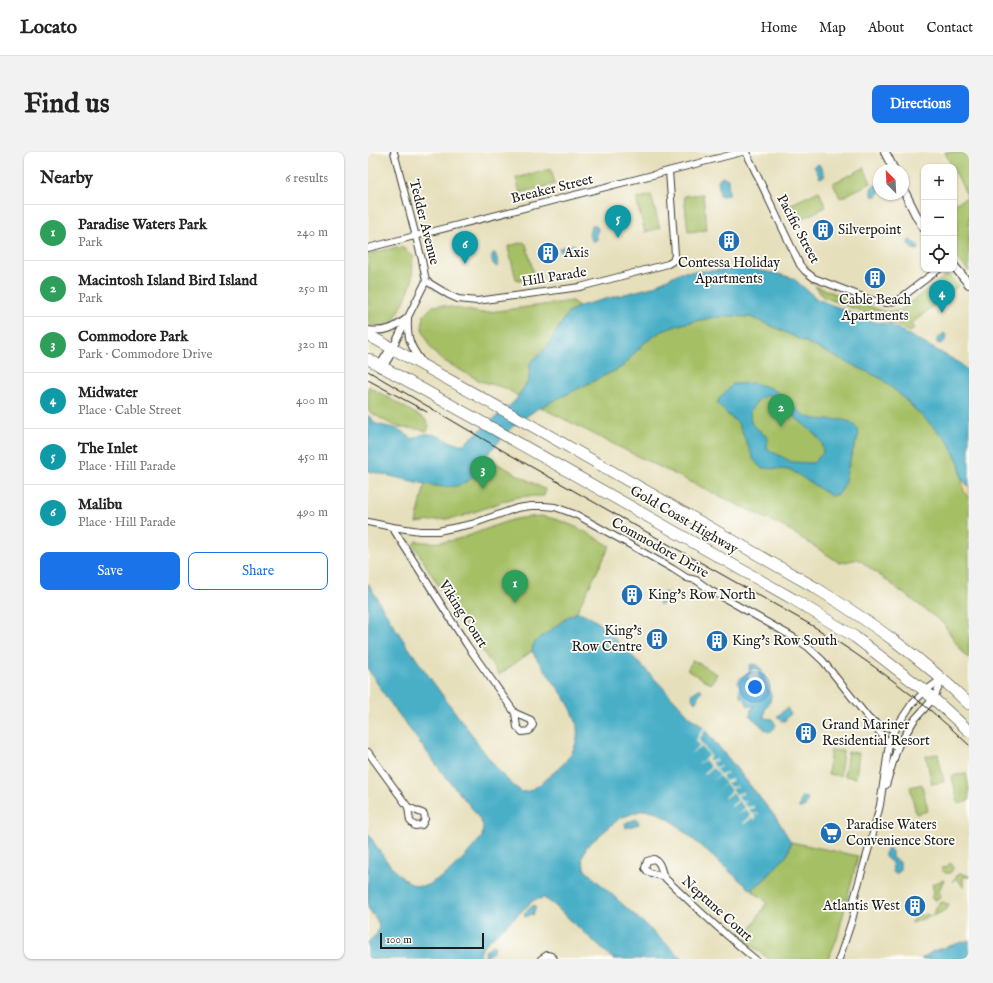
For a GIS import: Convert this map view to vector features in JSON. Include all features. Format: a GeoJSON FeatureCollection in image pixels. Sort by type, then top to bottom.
{"type":"FeatureCollection","features":[{"type":"Feature","properties":{"kind":"highway","name":"Gold Coast Highway"},"geometry":{"type":"LineString","coordinates":[[368,335],[534,427],[828,596],[886,634],[923,662],[969,704]]}},
{"type":"Feature","properties":{"kind":"highway","name":"Gold Coast Highway"},"geometry":{"type":"LineString","coordinates":[[368,359],[818,614],[855,637],[930,695],[969,731]]}},
{"type":"Feature","properties":{"kind":"main road"},"geometry":{"type":"LineString","coordinates":[[381,367],[392,348]]}},
{"type":"Feature","properties":{"kind":"street","name":"Tedder Avenue"},"geometry":{"type":"LineString","coordinates":[[392,348],[426,281],[394,152]]}},
{"type":"Feature","properties":{"kind":"street","name":"Breaker Street"},"geometry":{"type":"LineString","coordinates":[[368,248],[742,152]]}},
{"type":"Feature","properties":{"kind":"street","name":"Pacific Street"},"geometry":{"type":"LineString","coordinates":[[746,152],[797,259],[805,271],[814,278],[879,302],[889,303],[898,300],[934,272]]}},
{"type":"Feature","properties":{"kind":"street"},"geometry":{"type":"LineString","coordinates":[[885,152],[891,164]]}},
{"type":"Feature","properties":{"kind":"street","name":"Hill Parade"},"geometry":{"type":"LineString","coordinates":[[426,281],[458,299],[477,301],[580,287],[668,264],[673,260],[675,255],[669,171]]}},
{"type":"Feature","properties":{"kind":"street"},"geometry":{"type":"LineString","coordinates":[[908,200],[921,224]]}},
{"type":"Feature","properties":{"kind":"street"},"geometry":{"type":"LineString","coordinates":[[957,270],[969,284]]}},
{"type":"Feature","properties":{"kind":"street","name":"Tedder Avenue"},"geometry":{"type":"LineString","coordinates":[[408,317],[409,342],[426,367]]}},
{"type":"Feature","properties":{"kind":"street"},"geometry":{"type":"LineString","coordinates":[[368,330],[376,331],[391,328],[408,317]]}},
{"type":"Feature","properties":{"kind":"street","name":"Commodore Drive"},"geometry":{"type":"LineString","coordinates":[[368,522],[420,531],[438,531],[472,524],[506,511],[531,506],[555,507],[577,515],[687,578],[696,580],[710,590],[793,636],[808,647],[823,660],[867,718],[889,744]]}},
{"type":"Feature","properties":{"kind":"street","name":"Viking Court"},"geometry":{"type":"LineString","coordinates":[[392,527],[468,645],[515,713]]}},
{"type":"Feature","properties":{"kind":"street"},"geometry":{"type":"LineString","coordinates":[[839,959],[852,920],[854,912],[854,899],[872,837],[881,799],[898,746],[942,678]]}},
{"type":"Feature","properties":{"kind":"street"},"geometry":{"type":"LineString","coordinates":[[881,799],[889,744],[893,732],[912,706],[930,695],[942,678]]}},
{"type":"Feature","properties":{"kind":"street"},"geometry":{"type":"LineString","coordinates":[[867,718],[883,727],[891,728],[899,723]]}},
{"type":"Feature","properties":{"kind":"street"},"geometry":{"type":"LineString","coordinates":[[889,744],[898,746]]}},
{"type":"Feature","properties":{"kind":"street"},"geometry":{"type":"LineString","coordinates":[[368,752],[408,807]]}},
{"type":"Feature","properties":{"kind":"street","name":"Neptune Court"},"geometry":{"type":"LineString","coordinates":[[664,877],[701,912],[755,959]]}},
{"type":"Feature","properties":{"kind":"street"},"geometry":{"type":"LineString","coordinates":[[541,959],[546,955],[551,956],[554,959]]}},
{"type":"Feature","properties":{"kind":"green space"},"geometry":{"type":"Polygon","coordinates":[[[945,152],[969,152],[969,272],[957,258],[957,202],[968,197],[957,176],[957,164],[951,164],[945,152]]]}},
{"type":"Feature","properties":{"kind":"green space"},"geometry":{"type":"Polygon","coordinates":[[[864,168],[871,183],[840,198],[833,183],[864,168]]]}},
{"type":"Feature","properties":{"kind":"green space"},"geometry":{"type":"Polygon","coordinates":[[[551,169],[555,184],[520,193],[516,178],[551,169]]]}},
{"type":"Feature","properties":{"kind":"green space"},"geometry":{"type":"Polygon","coordinates":[[[819,191],[826,207],[795,222],[787,206],[819,191]]]}},
{"type":"Feature","properties":{"kind":"green space"},"geometry":{"type":"Polygon","coordinates":[[[703,194],[707,230],[688,232],[684,196],[703,194]]]}},
{"type":"Feature","properties":{"kind":"green space"},"geometry":{"type":"Polygon","coordinates":[[[651,195],[660,228],[645,232],[636,199],[651,195]]]}},
{"type":"Feature","properties":{"kind":"green space"},"geometry":{"type":"Polygon","coordinates":[[[523,242],[526,244],[534,274],[532,278],[519,281],[516,279],[508,248],[509,246],[523,242]]]}},
{"type":"Feature","properties":{"kind":"green space"},"geometry":{"type":"Polygon","coordinates":[[[397,247],[403,248],[413,256],[412,282],[404,302],[392,322],[381,327],[368,325],[368,254],[397,247]]]}},
{"type":"Feature","properties":{"kind":"green space"},"geometry":{"type":"Polygon","coordinates":[[[945,276],[949,276],[958,286],[911,324],[914,329],[910,332],[885,320],[823,297],[815,286],[885,312],[899,311],[945,276]]]}},
{"type":"Feature","properties":{"kind":"green space"},"geometry":{"type":"Polygon","coordinates":[[[572,301],[579,306],[567,314],[547,347],[530,363],[529,380],[518,396],[505,388],[480,381],[439,358],[430,347],[422,328],[424,315],[433,306],[440,305],[482,313],[572,301]]]}},
{"type":"Feature","properties":{"kind":"green space"},"geometry":{"type":"Polygon","coordinates":[[[728,316],[750,317],[770,325],[882,379],[948,441],[959,463],[964,491],[968,497],[969,507],[969,659],[960,649],[943,623],[858,559],[840,563],[786,528],[540,407],[622,367],[644,343],[662,331],[682,324],[728,316]]]}},
{"type":"Feature","properties":{"kind":"green space"},"geometry":{"type":"Polygon","coordinates":[[[368,386],[425,419],[429,426],[427,431],[395,426],[368,411],[368,386]]]}},
{"type":"Feature","properties":{"kind":"green space"},"geometry":{"type":"Polygon","coordinates":[[[485,457],[546,490],[544,496],[513,498],[460,517],[416,523],[425,484],[443,487],[485,457]]]}},
{"type":"Feature","properties":{"kind":"green space"},"geometry":{"type":"Polygon","coordinates":[[[541,516],[568,524],[610,546],[576,613],[535,642],[532,651],[499,675],[443,593],[413,544],[416,541],[443,542],[468,536],[516,519],[541,516]]]}},
{"type":"Feature","properties":{"kind":"green space"},"geometry":{"type":"Polygon","coordinates":[[[693,660],[717,674],[711,684],[687,670],[693,660]]]}},
{"type":"Feature","properties":{"kind":"green space"},"geometry":{"type":"Polygon","coordinates":[[[831,750],[843,751],[840,776],[828,774],[831,750]]]}},
{"type":"Feature","properties":{"kind":"green space"},"geometry":{"type":"Polygon","coordinates":[[[848,752],[859,753],[856,778],[844,776],[848,752]]]}},
{"type":"Feature","properties":{"kind":"green space"},"geometry":{"type":"Polygon","coordinates":[[[938,754],[944,782],[932,784],[926,756],[938,754]]]}},
{"type":"Feature","properties":{"kind":"green space"},"geometry":{"type":"Polygon","coordinates":[[[966,773],[969,788],[969,801],[958,804],[952,776],[966,773]]]}},
{"type":"Feature","properties":{"kind":"green space"},"geometry":{"type":"Polygon","coordinates":[[[922,784],[928,811],[916,814],[910,787],[922,784]]]}},
{"type":"Feature","properties":{"kind":"green space"},"geometry":{"type":"Polygon","coordinates":[[[791,842],[858,856],[837,939],[828,959],[769,959],[744,940],[767,902],[751,890],[764,880],[788,854],[791,842]]]}},
{"type":"Feature","properties":{"kind":"green space"},"geometry":{"type":"Polygon","coordinates":[[[952,863],[953,869],[950,873],[943,872],[941,868],[947,867],[952,863]]]}},
{"type":"Feature","properties":{"kind":"green space"},"geometry":{"type":"Polygon","coordinates":[[[959,873],[969,876],[969,878],[965,876],[963,879],[963,887],[955,878],[959,873]]]}},
{"type":"Feature","properties":{"kind":"green space"},"geometry":{"type":"Polygon","coordinates":[[[944,880],[939,890],[941,896],[939,899],[936,900],[931,898],[934,893],[932,884],[944,880]]]}},
{"type":"Feature","properties":{"kind":"green space"},"geometry":{"type":"Polygon","coordinates":[[[943,902],[949,905],[947,909],[940,913],[911,923],[914,920],[914,912],[917,911],[921,916],[927,914],[929,916],[933,915],[939,903],[943,902]]]}},
{"type":"Feature","properties":{"kind":"sand"},"geometry":{"type":"Polygon","coordinates":[[[962,479],[969,487],[969,507],[968,497],[964,491],[962,479]]]}},
{"type":"Feature","properties":{"kind":"water"},"geometry":{"type":"Polygon","coordinates":[[[819,164],[825,176],[820,178],[814,166],[819,164]]]}},
{"type":"Feature","properties":{"kind":"water"},"geometry":{"type":"Polygon","coordinates":[[[723,177],[728,179],[729,195],[720,196],[718,180],[723,177]]]}},
{"type":"Feature","properties":{"kind":"water"},"geometry":{"type":"Polygon","coordinates":[[[873,187],[873,197],[871,190],[873,187]]]}},
{"type":"Feature","properties":{"kind":"water"},"geometry":{"type":"Polygon","coordinates":[[[591,226],[596,226],[598,229],[596,236],[598,239],[593,242],[589,235],[591,226]]]}},
{"type":"Feature","properties":{"kind":"water"},"geometry":{"type":"Polygon","coordinates":[[[909,240],[917,245],[919,248],[918,250],[909,246],[909,240]]]}},
{"type":"Feature","properties":{"kind":"water"},"geometry":{"type":"Polygon","coordinates":[[[574,244],[576,250],[562,255],[559,248],[574,244]]]}},
{"type":"Feature","properties":{"kind":"water"},"geometry":{"type":"Polygon","coordinates":[[[493,253],[495,253],[499,264],[497,267],[492,261],[493,253]]]}},
{"type":"Feature","properties":{"kind":"water"},"geometry":{"type":"Polygon","coordinates":[[[750,269],[793,278],[817,299],[875,322],[889,324],[960,363],[967,370],[969,377],[969,487],[962,479],[959,463],[948,441],[882,379],[770,325],[750,317],[728,316],[682,324],[662,331],[644,343],[622,367],[537,409],[512,427],[485,457],[480,472],[468,481],[457,486],[443,487],[425,484],[368,471],[368,415],[376,424],[398,429],[413,439],[428,434],[455,443],[464,444],[515,401],[529,380],[530,363],[547,347],[567,314],[579,306],[652,287],[681,272],[750,269]]]}},
{"type":"Feature","properties":{"kind":"water"},"geometry":{"type":"Polygon","coordinates":[[[944,333],[946,335],[945,341],[940,344],[937,343],[937,339],[944,333]]]}},
{"type":"Feature","properties":{"kind":"water"},"geometry":{"type":"Polygon","coordinates":[[[754,383],[767,387],[779,393],[806,416],[817,419],[846,421],[852,423],[856,427],[859,434],[851,456],[843,488],[839,494],[831,496],[791,470],[762,468],[758,465],[754,460],[738,423],[718,404],[718,400],[733,384],[754,383]],[[767,395],[758,400],[750,411],[751,423],[768,438],[767,449],[792,462],[813,463],[823,453],[822,443],[815,434],[775,399],[767,395]]]}},
{"type":"Feature","properties":{"kind":"water"},"geometry":{"type":"Polygon","coordinates":[[[368,583],[404,640],[487,756],[500,773],[522,792],[535,788],[553,773],[569,757],[576,742],[577,726],[572,711],[564,696],[532,651],[535,642],[569,616],[579,612],[592,618],[603,627],[692,719],[698,722],[777,819],[791,842],[788,854],[764,880],[751,890],[672,821],[654,811],[643,810],[620,818],[587,846],[582,858],[585,870],[683,959],[613,959],[553,904],[544,898],[534,900],[483,946],[480,954],[482,959],[368,959],[368,942],[377,934],[379,927],[377,920],[368,908],[368,833],[391,867],[399,875],[407,882],[415,885],[426,886],[445,875],[459,863],[482,837],[483,825],[475,812],[441,771],[388,700],[368,669],[368,583]]]}},
{"type":"Feature","properties":{"kind":"water"},"geometry":{"type":"Polygon","coordinates":[[[665,592],[668,593],[669,597],[661,605],[659,604],[659,599],[665,592]]]}},
{"type":"Feature","properties":{"kind":"water"},"geometry":{"type":"Polygon","coordinates":[[[750,665],[758,665],[762,671],[771,695],[770,702],[765,708],[764,718],[773,719],[774,723],[776,724],[774,729],[768,732],[750,716],[751,709],[755,706],[748,706],[744,699],[745,698],[741,698],[740,696],[738,683],[741,678],[749,672],[750,674],[747,676],[750,681],[759,684],[759,671],[755,668],[750,672],[749,669],[750,665]]]}},
{"type":"Feature","properties":{"kind":"water"},"geometry":{"type":"Polygon","coordinates":[[[701,689],[702,692],[698,696],[697,701],[694,702],[692,698],[693,693],[701,689]]]}},
{"type":"Feature","properties":{"kind":"water"},"geometry":{"type":"Polygon","coordinates":[[[787,708],[791,714],[786,718],[786,721],[781,721],[777,716],[787,708]]]}},
{"type":"Feature","properties":{"kind":"water"},"geometry":{"type":"Polygon","coordinates":[[[801,797],[808,798],[805,806],[799,808],[801,797]]]}},
{"type":"Feature","properties":{"kind":"water"},"geometry":{"type":"Polygon","coordinates":[[[637,819],[639,824],[626,828],[625,823],[637,819]]]}},
{"type":"Feature","properties":{"kind":"water"},"geometry":{"type":"Polygon","coordinates":[[[888,849],[892,852],[892,858],[900,862],[900,871],[896,874],[893,872],[892,863],[885,857],[885,853],[888,849]]]}},
{"type":"Feature","properties":{"kind":"water"},"geometry":{"type":"Polygon","coordinates":[[[534,905],[536,907],[533,915],[531,914],[525,917],[524,913],[534,905]]]}},
{"type":"Feature","properties":{"kind":"water"},"geometry":{"type":"Polygon","coordinates":[[[969,940],[969,959],[921,959],[933,951],[969,940]]]}},
{"type":"Feature","properties":{"kind":"water"},"geometry":{"type":"Polygon","coordinates":[[[493,945],[495,946],[493,952],[485,957],[486,950],[493,945]]]}},
{"type":"Feature","properties":{"kind":"pier"},"geometry":{"type":"Polygon","coordinates":[[[703,728],[705,730],[699,740],[711,756],[709,760],[716,759],[716,761],[711,762],[715,767],[721,766],[716,769],[720,774],[727,773],[722,776],[725,781],[732,779],[732,781],[727,783],[731,787],[738,787],[732,789],[736,794],[743,792],[743,794],[739,795],[738,797],[741,801],[748,800],[743,803],[747,807],[754,806],[754,808],[749,809],[752,814],[759,814],[754,815],[756,818],[754,820],[752,818],[744,824],[743,823],[751,816],[746,809],[738,815],[745,808],[739,801],[732,807],[731,806],[738,800],[733,794],[725,799],[724,798],[732,791],[726,784],[718,790],[726,783],[719,776],[712,781],[719,775],[713,768],[705,774],[704,773],[711,767],[705,760],[697,765],[709,755],[702,747],[690,754],[700,746],[696,740],[703,728]]]}},
{"type":"Feature","properties":{"kind":"tram line"},"geometry":{"type":"LineString","coordinates":[[368,371],[507,453],[813,626],[894,681],[951,728],[969,745]]}},
{"type":"Feature","properties":{"kind":"tram line"},"geometry":{"type":"LineString","coordinates":[[368,380],[427,412]]}},
{"type":"Feature","properties":{"kind":"place","name":"Silverpoint"},"geometry":{"type":"Point","coordinates":[823,230]}},
{"type":"Feature","properties":{"kind":"place","name":"The Inlet"},"geometry":{"type":"Point","coordinates":[618,238]}},
{"type":"Feature","properties":{"kind":"place","name":"Contessa Holiday Apartments"},"geometry":{"type":"Point","coordinates":[729,241]}},
{"type":"Feature","properties":{"kind":"place","name":"Axis"},"geometry":{"type":"Point","coordinates":[548,253]}},
{"type":"Feature","properties":{"kind":"place","name":"Malibu"},"geometry":{"type":"Point","coordinates":[465,264]}},
{"type":"Feature","properties":{"kind":"place","name":"Cable Beach Apartments"},"geometry":{"type":"Point","coordinates":[875,278]}},
{"type":"Feature","properties":{"kind":"place","name":"Midwater"},"geometry":{"type":"Point","coordinates":[942,313]}},
{"type":"Feature","properties":{"kind":"place","name":"Macintosh Island Bird Island"},"geometry":{"type":"Point","coordinates":[781,427]}},
{"type":"Feature","properties":{"kind":"place","name":"Commodore Park"},"geometry":{"type":"Point","coordinates":[483,489]}},
{"type":"Feature","properties":{"kind":"place","name":"King's Row North"},"geometry":{"type":"Point","coordinates":[632,595]}},
{"type":"Feature","properties":{"kind":"place","name":"Paradise Waters Park"},"geometry":{"type":"Point","coordinates":[515,603]}},
{"type":"Feature","properties":{"kind":"place","name":"King's Row Centre"},"geometry":{"type":"Point","coordinates":[657,639]}},
{"type":"Feature","properties":{"kind":"place","name":"King's Row South"},"geometry":{"type":"Point","coordinates":[717,641]}},
{"type":"Feature","properties":{"kind":"place","name":"Grand Mariner Residential Resort"},"geometry":{"type":"Point","coordinates":[806,733]}},
{"type":"Feature","properties":{"kind":"place","name":"Paradise Waters Convenience Store"},"geometry":{"type":"Point","coordinates":[831,833]}},
{"type":"Feature","properties":{"kind":"place","name":"Atlantis West"},"geometry":{"type":"Point","coordinates":[915,906]}}]}
